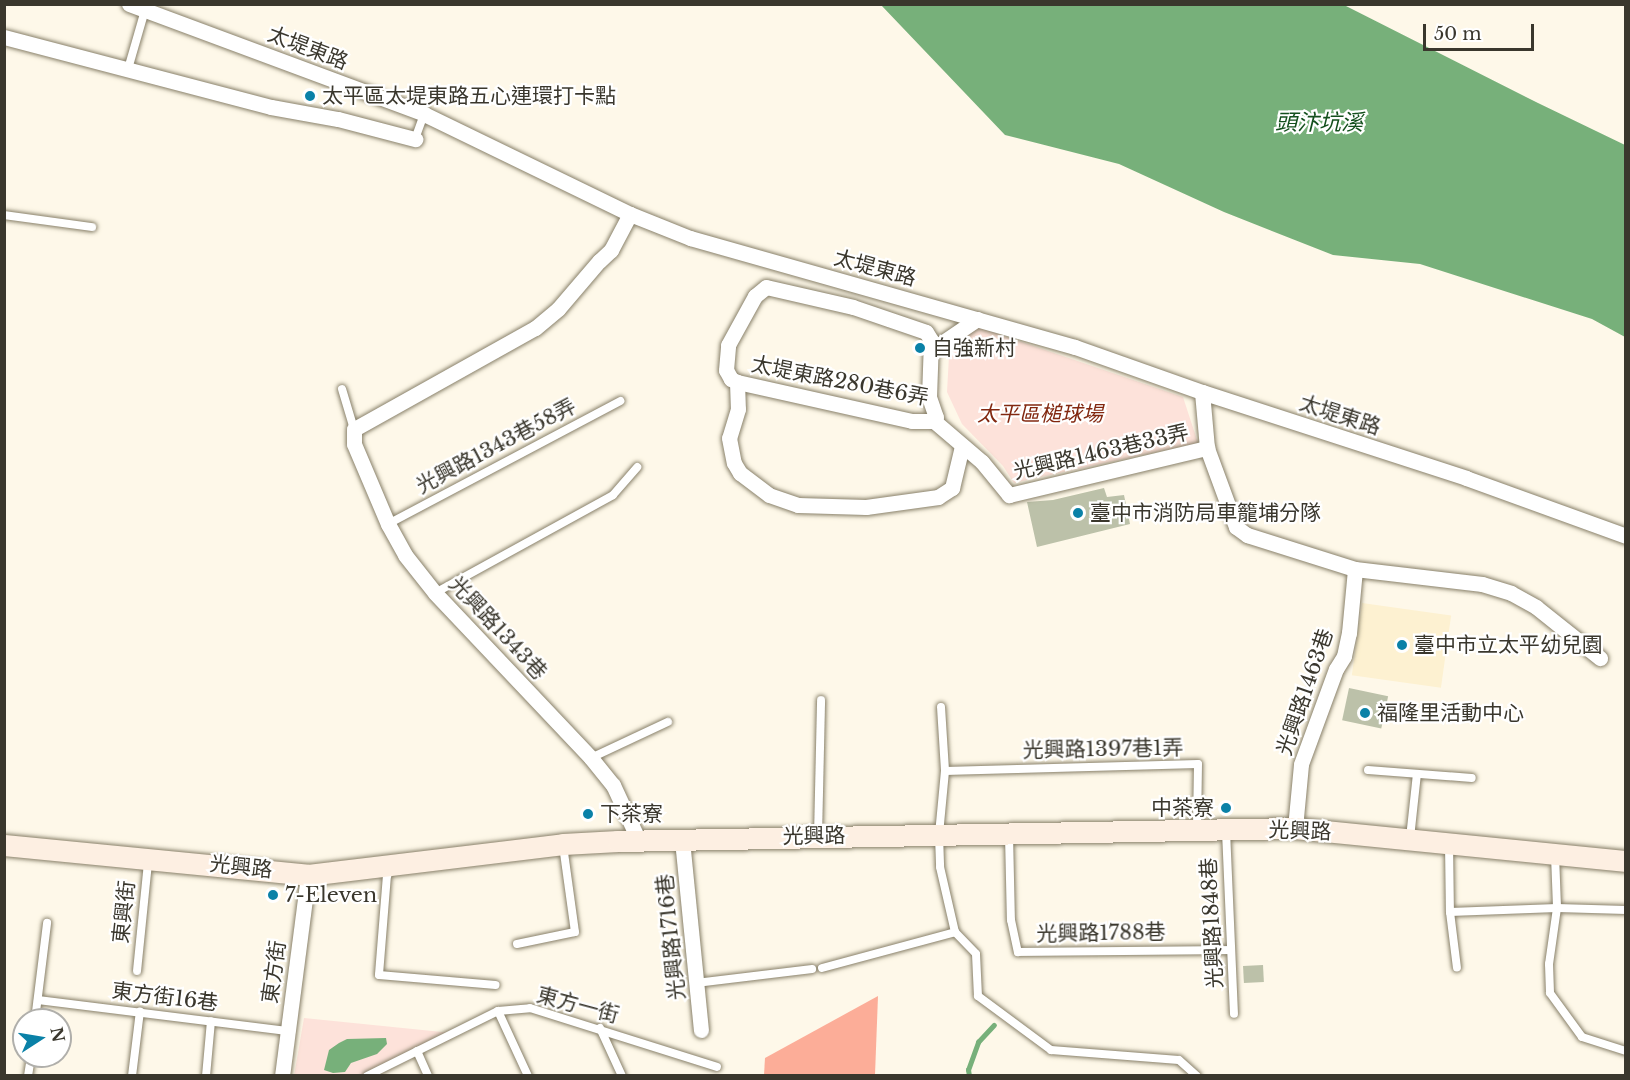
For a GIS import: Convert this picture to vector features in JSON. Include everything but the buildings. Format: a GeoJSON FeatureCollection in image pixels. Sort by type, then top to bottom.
{"type":"FeatureCollection","features":[{"type":"Feature","properties":{"kind":"main road","name":"光興路"},"geometry":{"type":"LineString","coordinates":[[4,845],[148,857],[308,875],[563,844],[818,836],[1295,828],[1626,861]]}},
{"type":"Feature","properties":{"kind":"street","name":"太堤東路"},"geometry":{"type":"LineString","coordinates":[[129,4],[424,114],[630,214],[690,238],[971,323],[1075,346],[1202,392],[1466,478],[1626,536]]}},
{"type":"Feature","properties":{"kind":"street"},"geometry":{"type":"LineString","coordinates":[[4,37],[271,107],[338,119],[415,140]]}},
{"type":"Feature","properties":{"kind":"street"},"geometry":{"type":"LineString","coordinates":[[354,429],[535,328],[558,309],[599,261],[612,250],[630,214]]}},
{"type":"Feature","properties":{"kind":"street"},"geometry":{"type":"LineString","coordinates":[[934,421],[936,417],[929,396],[931,340],[926,332],[853,307],[766,287],[754,296],[728,345],[726,370],[731,379],[737,382],[738,409],[729,438],[734,463],[740,473],[769,495],[798,505],[829,507],[896,505],[938,497],[952,488],[962,446]]}},
{"type":"Feature","properties":{"kind":"street"},"geometry":{"type":"LineString","coordinates":[[930,351],[971,323]]}},
{"type":"Feature","properties":{"kind":"street","name":"太堤東路280巷6弄"},"geometry":{"type":"LineString","coordinates":[[737,382],[912,420],[934,421]]}},
{"type":"Feature","properties":{"kind":"street","name":"光興路1463巷33弄"},"geometry":{"type":"LineString","coordinates":[[1202,392],[1201,404],[1207,448],[1236,527],[1247,535],[1355,569]]}},
{"type":"Feature","properties":{"kind":"street","name":"光興路1463巷33弄"},"geometry":{"type":"LineString","coordinates":[[934,421],[982,462],[1009,495],[1207,448]]}},
{"type":"Feature","properties":{"kind":"street","name":"光興路1343巷"},"geometry":{"type":"LineString","coordinates":[[354,429],[357,456],[387,524],[405,555],[435,593],[591,758],[613,785],[639,841]]}},
{"type":"Feature","properties":{"kind":"street"},"geometry":{"type":"LineString","coordinates":[[1355,569],[1482,584],[1511,593],[1536,607],[1600,658]]}},
{"type":"Feature","properties":{"kind":"street","name":"光興路1463巷"},"geometry":{"type":"LineString","coordinates":[[1295,828],[1301,764],[1336,669],[1344,656],[1349,633],[1355,569]]}},
{"type":"Feature","properties":{"kind":"street","name":"光興路1716巷"},"geometry":{"type":"LineString","coordinates":[[682,840],[701,1030]]}},
{"type":"Feature","properties":{"kind":"street","name":"東方街"},"geometry":{"type":"LineString","coordinates":[[282,1076],[308,875]]}},
{"type":"Feature","properties":{"kind":"lane"},"geometry":{"type":"LineString","coordinates":[[128,69],[145,10]]}},
{"type":"Feature","properties":{"kind":"lane"},"geometry":{"type":"LineString","coordinates":[[415,140],[424,114]]}},
{"type":"Feature","properties":{"kind":"lane"},"geometry":{"type":"LineString","coordinates":[[4,215],[92,227]]}},
{"type":"Feature","properties":{"kind":"lane","name":"光興路1343巷"},"geometry":{"type":"LineString","coordinates":[[342,390],[354,429]]}},
{"type":"Feature","properties":{"kind":"lane","name":"光興路1343巷58弄"},"geometry":{"type":"LineString","coordinates":[[387,524],[620,401]]}},
{"type":"Feature","properties":{"kind":"lane"},"geometry":{"type":"LineString","coordinates":[[435,593],[613,495],[637,467]]}},
{"type":"Feature","properties":{"kind":"lane"},"geometry":{"type":"LineString","coordinates":[[818,836],[821,700]]}},
{"type":"Feature","properties":{"kind":"lane"},"geometry":{"type":"LineString","coordinates":[[941,707],[945,771],[939,835],[940,867],[955,932],[976,954],[978,996],[1051,1050],[1179,1060],[1197,1076]]}},
{"type":"Feature","properties":{"kind":"lane"},"geometry":{"type":"LineString","coordinates":[[591,758],[668,722]]}},
{"type":"Feature","properties":{"kind":"lane","name":"光興路1397巷1弄"},"geometry":{"type":"LineString","coordinates":[[945,771],[1198,764],[1197,829]]}},
{"type":"Feature","properties":{"kind":"lane"},"geometry":{"type":"LineString","coordinates":[[1368,770],[1472,778]]}},
{"type":"Feature","properties":{"kind":"lane"},"geometry":{"type":"LineString","coordinates":[[1410,839],[1418,774]]}},
{"type":"Feature","properties":{"kind":"lane","name":"光興路1848巷"},"geometry":{"type":"LineString","coordinates":[[1226,830],[1234,1014]]}},
{"type":"Feature","properties":{"kind":"lane","name":"光興路1788巷"},"geometry":{"type":"LineString","coordinates":[[1009,833],[1011,921],[1018,952],[1231,950]]}},
{"type":"Feature","properties":{"kind":"lane"},"geometry":{"type":"LineString","coordinates":[[1449,842],[1450,912],[1457,968]]}},
{"type":"Feature","properties":{"kind":"lane"},"geometry":{"type":"LineString","coordinates":[[517,944],[575,932],[563,844]]}},
{"type":"Feature","properties":{"kind":"lane"},"geometry":{"type":"LineString","coordinates":[[1555,854],[1557,908],[1549,964],[1550,993],[1582,1037],[1626,1051]]}},
{"type":"Feature","properties":{"kind":"lane","name":"東興街"},"geometry":{"type":"LineString","coordinates":[[136,971],[148,857]]}},
{"type":"Feature","properties":{"kind":"lane"},"geometry":{"type":"LineString","coordinates":[[384,867],[387,875],[379,975],[496,985]]}},
{"type":"Feature","properties":{"kind":"lane"},"geometry":{"type":"LineString","coordinates":[[1450,912],[1557,908],[1626,910]]}},
{"type":"Feature","properties":{"kind":"lane"},"geometry":{"type":"LineString","coordinates":[[37,1008],[47,923]]}},
{"type":"Feature","properties":{"kind":"lane"},"geometry":{"type":"LineString","coordinates":[[822,968],[955,932]]}},
{"type":"Feature","properties":{"kind":"lane"},"geometry":{"type":"LineString","coordinates":[[696,983],[812,969]]}},
{"type":"Feature","properties":{"kind":"lane","name":"東方街16巷"},"geometry":{"type":"LineString","coordinates":[[38,1000],[287,1031]]}},
{"type":"Feature","properties":{"kind":"lane","name":"東方一街"},"geometry":{"type":"LineString","coordinates":[[367,1076],[498,1011],[530,1008],[600,1028],[717,1067]]}},
{"type":"Feature","properties":{"kind":"lane"},"geometry":{"type":"LineString","coordinates":[[132,1076],[140,1011]]}},
{"type":"Feature","properties":{"kind":"lane"},"geometry":{"type":"LineString","coordinates":[[498,1011],[528,1076]]}},
{"type":"Feature","properties":{"kind":"lane"},"geometry":{"type":"LineString","coordinates":[[206,1076],[211,1021]]}},
{"type":"Feature","properties":{"kind":"lane"},"geometry":{"type":"LineString","coordinates":[[600,1028],[622,1076]]}},
{"type":"Feature","properties":{"kind":"lane"},"geometry":{"type":"LineString","coordinates":[[417,1051],[428,1076]]}},
{"type":"Feature","properties":{"kind":"shaded area","name":"臺中市立太平幼兒園"},"geometry":{"type":"Polygon","coordinates":[[[1362,603],[1451,616],[1441,688],[1352,675],[1362,603]]]}},
{"type":"Feature","properties":{"kind":"shaded area"},"geometry":{"type":"Polygon","coordinates":[[[878,996],[875,1075],[764,1075],[765,1058],[878,996]]]}},
{"type":"Feature","properties":{"kind":"green space","name":"太平區槌球場"},"geometry":{"type":"Polygon","coordinates":[[[978,327],[1183,397],[1198,443],[1014,483],[1003,466],[962,424],[947,392],[949,356],[962,331],[978,327]]]}},
{"type":"Feature","properties":{"kind":"green space"},"geometry":{"type":"Polygon","coordinates":[[[304,1018],[452,1033],[452,1039],[366,1075],[294,1076],[304,1018]]]}},
{"type":"Feature","properties":{"kind":"water","name":"頭汴坑溪"},"geometry":{"type":"Polygon","coordinates":[[[881,5],[1344,5],[1625,145],[1625,337],[1592,319],[1420,264],[1333,255],[1224,212],[1119,164],[1005,135],[881,5]]]}},
{"type":"Feature","properties":{"kind":"water"},"geometry":{"type":"Polygon","coordinates":[[[386,1038],[387,1044],[377,1054],[351,1063],[345,1072],[333,1073],[324,1070],[329,1050],[339,1043],[347,1039],[386,1038]]]}},
{"type":"Feature","properties":{"kind":"waterway"},"geometry":{"type":"LineString","coordinates":[[969,1076],[968,1070],[978,1042],[994,1025]]}},
{"type":"Feature","properties":{"kind":"place","name":"太平區太堤東路五心連環打卡點"},"geometry":{"type":"Point","coordinates":[310,96]}},
{"type":"Feature","properties":{"kind":"place","name":"自強新村"},"geometry":{"type":"Point","coordinates":[920,348]}},
{"type":"Feature","properties":{"kind":"place","name":"臺中市消防局車籠埔分隊"},"geometry":{"type":"Point","coordinates":[1078,513]}},
{"type":"Feature","properties":{"kind":"place","name":"臺中市立太平幼兒園"},"geometry":{"type":"Point","coordinates":[1402,645]}},
{"type":"Feature","properties":{"kind":"place","name":"福隆里活動中心"},"geometry":{"type":"Point","coordinates":[1365,713]}},
{"type":"Feature","properties":{"kind":"place","name":"中茶寮"},"geometry":{"type":"Point","coordinates":[1226,808]}},
{"type":"Feature","properties":{"kind":"place","name":"下茶寮"},"geometry":{"type":"Point","coordinates":[588,814]}},
{"type":"Feature","properties":{"kind":"place","name":"7-Eleven"},"geometry":{"type":"Point","coordinates":[273,895]}}]}
